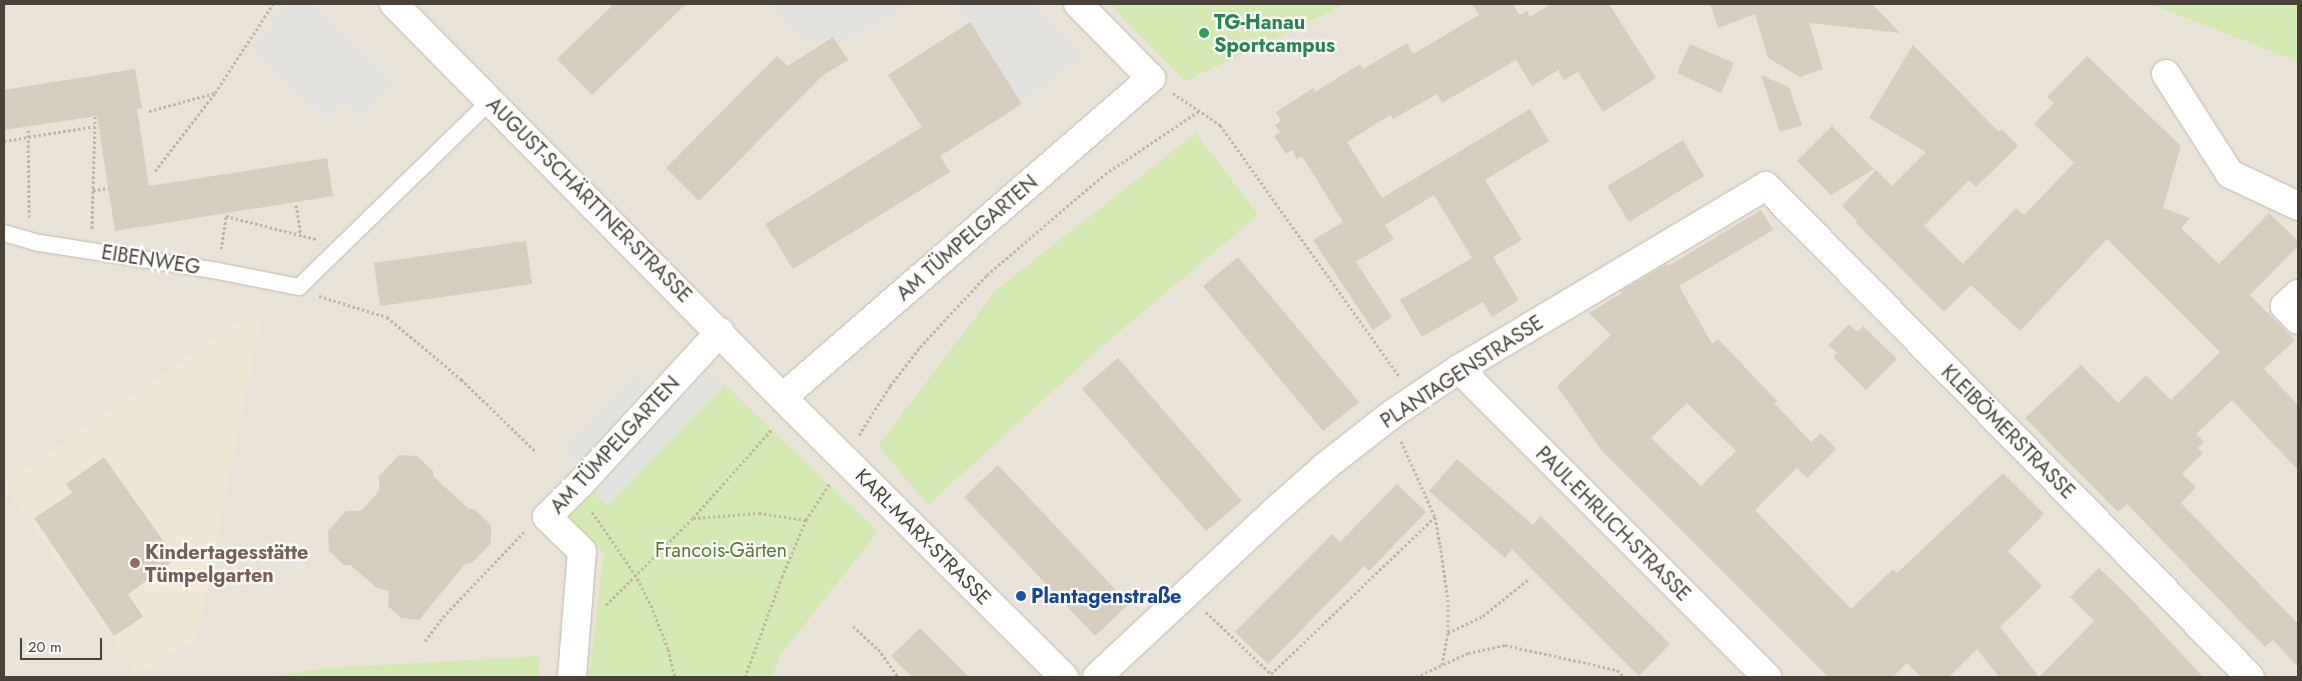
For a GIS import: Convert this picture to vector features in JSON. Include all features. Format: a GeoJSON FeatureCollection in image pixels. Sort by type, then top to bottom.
{"type":"FeatureCollection","features":[{"type":"Feature","properties":{"kind":"street","name":"AUGUST-SCHÄRTTNER-STRASSE"},"geometry":{"type":"LineString","coordinates":[[394,4],[783,397]]}},
{"type":"Feature","properties":{"kind":"street","name":"AM TÜMPELGARTEN"},"geometry":{"type":"LineString","coordinates":[[783,397],[1151,78],[1078,4]]}},
{"type":"Feature","properties":{"kind":"street"},"geometry":{"type":"LineString","coordinates":[[2166,74],[2230,174],[2298,206]]}},
{"type":"Feature","properties":{"kind":"street","name":"PLANTAGENSTRASSE"},"geometry":{"type":"LineString","coordinates":[[1097,677],[1327,465],[1390,415],[1459,370],[1766,186]]}},
{"type":"Feature","properties":{"kind":"street","name":"KLEIBÖMERSTRASSE"},"geometry":{"type":"LineString","coordinates":[[1766,186],[2250,677]]}},
{"type":"Feature","properties":{"kind":"street"},"geometry":{"type":"LineString","coordinates":[[2298,294],[2285,306],[2298,320]]}},
{"type":"Feature","properties":{"kind":"street","name":"AM TÜMPELGARTEN"},"geometry":{"type":"LineString","coordinates":[[572,677],[582,550],[547,517],[574,491],[720,332]]}},
{"type":"Feature","properties":{"kind":"street","name":"PAUL-EHRLICH-STRASSE"},"geometry":{"type":"LineString","coordinates":[[1459,370],[1767,677]]}},
{"type":"Feature","properties":{"kind":"street","name":"KARL-MARX-STRASSE"},"geometry":{"type":"LineString","coordinates":[[783,397],[1064,677]]}},
{"type":"Feature","properties":{"kind":"lane"},"geometry":{"type":"LineString","coordinates":[[299,287],[490,101]]}},
{"type":"Feature","properties":{"kind":"lane","name":"EIBENWEG"},"geometry":{"type":"LineString","coordinates":[[4,233],[29,240],[218,271],[299,287]]}},
{"type":"Feature","properties":{"kind":"path"},"geometry":{"type":"LineString","coordinates":[[156,171],[215,93],[273,4]]}},
{"type":"Feature","properties":{"kind":"path"},"geometry":{"type":"LineString","coordinates":[[149,111],[215,93]]}},
{"type":"Feature","properties":{"kind":"path"},"geometry":{"type":"LineString","coordinates":[[844,458],[890,386],[920,347],[987,274],[1105,174],[1199,111],[1220,125],[1415,398]]}},
{"type":"Feature","properties":{"kind":"path"},"geometry":{"type":"LineString","coordinates":[[92,251],[95,116]]}},
{"type":"Feature","properties":{"kind":"path"},"geometry":{"type":"LineString","coordinates":[[4,141],[95,126]]}},
{"type":"Feature","properties":{"kind":"path"},"geometry":{"type":"LineString","coordinates":[[28,130],[29,240]]}},
{"type":"Feature","properties":{"kind":"path"},"geometry":{"type":"LineString","coordinates":[[94,190],[108,188]]}},
{"type":"Feature","properties":{"kind":"path"},"geometry":{"type":"LineString","coordinates":[[296,205],[301,236]]}},
{"type":"Feature","properties":{"kind":"path"},"geometry":{"type":"LineString","coordinates":[[218,271],[226,216],[301,236],[344,243]]}},
{"type":"Feature","properties":{"kind":"path"},"geometry":{"type":"LineString","coordinates":[[299,287],[330,302],[387,317],[460,378],[536,452]]}},
{"type":"Feature","properties":{"kind":"path"},"geometry":{"type":"LineString","coordinates":[[1390,415],[1435,517],[1448,599],[1448,633],[1442,664]]}},
{"type":"Feature","properties":{"kind":"path"},"geometry":{"type":"LineString","coordinates":[[635,574],[693,518],[768,434]]}},
{"type":"Feature","properties":{"kind":"path"},"geometry":{"type":"LineString","coordinates":[[745,677],[782,577],[806,520],[827,488]]}},
{"type":"Feature","properties":{"kind":"path"},"geometry":{"type":"LineString","coordinates":[[574,491],[596,516],[635,574],[651,605],[668,649],[675,677]]}},
{"type":"Feature","properties":{"kind":"path"},"geometry":{"type":"LineString","coordinates":[[693,518],[759,513],[806,520]]}},
{"type":"Feature","properties":{"kind":"path"},"geometry":{"type":"LineString","coordinates":[[1187,594],[1271,674],[1435,517]]}},
{"type":"Feature","properties":{"kind":"path"},"geometry":{"type":"LineString","coordinates":[[424,641],[443,617],[524,532]]}},
{"type":"Feature","properties":{"kind":"path"},"geometry":{"type":"LineString","coordinates":[[1448,633],[1483,616],[1530,578]]}},
{"type":"Feature","properties":{"kind":"path"},"geometry":{"type":"LineString","coordinates":[[853,626],[878,649],[898,677]]}},
{"type":"Feature","properties":{"kind":"path"},"geometry":{"type":"LineString","coordinates":[[1416,677],[1468,653],[1505,645],[1617,670],[1624,677]]}},
{"type":"Feature","properties":{"kind":"shaded area"},"geometry":{"type":"Polygon","coordinates":[[[4,4],[1109,4],[1185,82],[1345,4],[2150,4],[2298,62],[2298,677],[4,677],[4,4]]]}},
{"type":"Feature","properties":{"kind":"shaded area"},"geometry":{"type":"Polygon","coordinates":[[[288,4],[311,4],[395,80],[360,118],[342,103],[327,120],[248,48],[288,4]]]}},
{"type":"Feature","properties":{"kind":"shaded area"},"geometry":{"type":"Polygon","coordinates":[[[768,4],[915,4],[839,45],[833,37],[810,44],[768,4]]]}},
{"type":"Feature","properties":{"kind":"shaded area"},"geometry":{"type":"Polygon","coordinates":[[[956,4],[1036,4],[1083,57],[1022,104],[956,4]]]}},
{"type":"Feature","properties":{"kind":"shaded area","name":"Kindertagesstätte Tümpelgarten"},"geometry":{"type":"Polygon","coordinates":[[[265,303],[197,638],[137,675],[4,487],[4,484],[265,303]]]}},
{"type":"Feature","properties":{"kind":"shaded area"},"geometry":{"type":"Polygon","coordinates":[[[694,360],[725,385],[607,506],[593,491],[588,475],[562,452],[638,373],[661,396],[694,360]]]}},
{"type":"Feature","properties":{"kind":"green space"},"geometry":{"type":"Polygon","coordinates":[[[1109,4],[1345,4],[1185,82],[1109,4]]]}},
{"type":"Feature","properties":{"kind":"green space"},"geometry":{"type":"Polygon","coordinates":[[[2150,4],[2298,4],[2298,62],[2150,4]]]}},
{"type":"Feature","properties":{"kind":"green space"},"geometry":{"type":"Polygon","coordinates":[[[1196,133],[1258,215],[1101,347],[928,505],[878,446],[996,290],[1196,133]]]}},
{"type":"Feature","properties":{"kind":"green space","name":"Francois-Gärten"},"geometry":{"type":"Polygon","coordinates":[[[725,385],[878,532],[780,655],[772,677],[589,677],[604,553],[567,515],[593,491],[607,506],[725,385]]]}},
{"type":"Feature","properties":{"kind":"green space"},"geometry":{"type":"Polygon","coordinates":[[[540,656],[538,677],[268,677],[327,668],[540,656]]]}},
{"type":"Feature","properties":{"kind":"building"},"geometry":{"type":"Polygon","coordinates":[[[614,4],[686,4],[592,95],[557,59],[614,4]]]}},
{"type":"Feature","properties":{"kind":"building"},"geometry":{"type":"Polygon","coordinates":[[[1472,4],[1513,4],[1519,15],[1527,11],[1530,17],[1551,4],[1609,4],[1656,78],[1603,112],[1578,72],[1564,80],[1558,70],[1532,86],[1516,60],[1442,103],[1437,94],[1393,119],[1390,115],[1347,142],[1382,198],[1530,109],[1549,141],[1485,180],[1522,240],[1493,257],[1519,300],[1492,317],[1483,302],[1422,337],[1400,300],[1472,258],[1434,195],[1385,225],[1394,239],[1356,262],[1392,317],[1373,330],[1313,240],[1343,222],[1302,156],[1297,159],[1292,150],[1286,154],[1274,136],[1280,132],[1275,125],[1281,121],[1276,112],[1313,88],[1315,92],[1360,64],[1363,69],[1407,43],[1413,54],[1479,15],[1472,4]]]}},
{"type":"Feature","properties":{"kind":"building"},"geometry":{"type":"Polygon","coordinates":[[[1710,4],[1872,4],[1900,33],[1809,23],[1823,69],[1800,77],[1768,58],[1755,14],[1718,28],[1710,4]]]}},
{"type":"Feature","properties":{"kind":"building"},"geometry":{"type":"Polygon","coordinates":[[[970,22],[1022,104],[940,156],[950,172],[793,269],[765,224],[922,127],[888,75],[970,22]]]}},
{"type":"Feature","properties":{"kind":"building"},"geometry":{"type":"Polygon","coordinates":[[[833,37],[848,60],[822,76],[699,201],[666,168],[777,56],[788,66],[833,37]]]}},
{"type":"Feature","properties":{"kind":"building"},"geometry":{"type":"Polygon","coordinates":[[[1690,44],[1734,63],[1721,93],[1677,73],[1690,44]]]}},
{"type":"Feature","properties":{"kind":"building"},"geometry":{"type":"Polygon","coordinates":[[[1913,45],[1999,132],[2002,129],[2018,146],[1976,187],[1969,180],[1924,226],[1963,264],[2016,208],[2024,215],[2074,163],[2034,124],[2054,103],[2047,97],[2087,56],[2181,146],[2163,208],[2190,218],[2181,228],[2219,264],[2269,213],[2298,241],[2298,246],[2250,295],[2295,340],[2264,369],[2298,405],[2298,470],[2232,400],[2196,434],[2204,442],[2198,448],[2203,453],[2182,474],[2196,487],[2181,503],[2298,624],[2298,667],[2273,640],[2265,647],[2127,504],[2118,512],[2025,418],[2081,365],[2118,403],[2146,375],[2171,400],[2220,352],[2107,239],[2020,331],[1971,285],[1944,312],[1856,223],[1857,221],[1842,206],[1876,170],[1892,186],[1926,152],[1869,118],[1913,45]]]}},
{"type":"Feature","properties":{"kind":"building"},"geometry":{"type":"Polygon","coordinates":[[[135,69],[142,108],[137,109],[149,186],[327,158],[333,196],[115,231],[97,116],[4,130],[4,90],[135,69]]]}},
{"type":"Feature","properties":{"kind":"building"},"geometry":{"type":"Polygon","coordinates":[[[1761,75],[1789,87],[1802,125],[1780,132],[1761,75]]]}},
{"type":"Feature","properties":{"kind":"building"},"geometry":{"type":"Polygon","coordinates":[[[1832,126],[1874,169],[1831,195],[1797,161],[1832,126]]]}},
{"type":"Feature","properties":{"kind":"building"},"geometry":{"type":"Polygon","coordinates":[[[1683,140],[1704,176],[1629,222],[1607,186],[1683,140]]]}},
{"type":"Feature","properties":{"kind":"building"},"geometry":{"type":"Polygon","coordinates":[[[1761,210],[1773,230],[1679,286],[1712,344],[1718,339],[1777,401],[1774,403],[1811,442],[1821,433],[1836,449],[1807,478],[1797,468],[1755,510],[1851,609],[1893,569],[1897,573],[2003,473],[2044,514],[2008,551],[2042,586],[2000,627],[2039,677],[1999,677],[1977,649],[1949,677],[1921,677],[1907,663],[1893,677],[1828,677],[1602,451],[1557,386],[1611,335],[1589,313],[1622,293],[1621,291],[1667,264],[1668,266],[1761,210]],[[1687,403],[1651,438],[1701,486],[1736,451],[1687,403]]]}},
{"type":"Feature","properties":{"kind":"building"},"geometry":{"type":"Polygon","coordinates":[[[526,241],[532,284],[380,306],[374,263],[526,241]]]}},
{"type":"Feature","properties":{"kind":"building"},"geometry":{"type":"Polygon","coordinates":[[[1238,257],[1359,402],[1323,431],[1203,286],[1238,257]]]}},
{"type":"Feature","properties":{"kind":"building"},"geometry":{"type":"Polygon","coordinates":[[[1849,324],[1857,332],[1863,326],[1897,359],[1866,390],[1833,357],[1837,353],[1828,345],[1849,324]]]}},
{"type":"Feature","properties":{"kind":"building"},"geometry":{"type":"Polygon","coordinates":[[[1118,358],[1242,501],[1206,531],[1082,389],[1118,358]]]}},
{"type":"Feature","properties":{"kind":"building"},"geometry":{"type":"Polygon","coordinates":[[[399,455],[417,456],[433,471],[433,476],[469,509],[474,509],[491,525],[491,543],[472,563],[465,564],[419,620],[401,618],[388,606],[389,591],[377,588],[350,565],[344,565],[329,551],[328,531],[346,511],[361,511],[379,491],[379,476],[399,455]]]}},
{"type":"Feature","properties":{"kind":"building"},"geometry":{"type":"Polygon","coordinates":[[[104,457],[176,559],[128,594],[143,617],[114,636],[34,518],[72,493],[66,484],[104,457]]]}},
{"type":"Feature","properties":{"kind":"building"},"geometry":{"type":"Polygon","coordinates":[[[1457,459],[1533,525],[1541,516],[1670,644],[1639,676],[1512,549],[1505,558],[1429,491],[1457,459]]]}},
{"type":"Feature","properties":{"kind":"building"},"geometry":{"type":"Polygon","coordinates":[[[998,465],[1129,604],[1095,636],[964,497],[998,465]]]}},
{"type":"Feature","properties":{"kind":"building"},"geometry":{"type":"Polygon","coordinates":[[[1397,484],[1426,512],[1369,571],[1364,566],[1268,664],[1235,632],[1332,534],[1340,542],[1397,484]]]}},
{"type":"Feature","properties":{"kind":"building"},"geometry":{"type":"Polygon","coordinates":[[[2099,568],[2128,596],[2203,677],[2039,677],[2094,621],[2070,597],[2099,568]]]}},
{"type":"Feature","properties":{"kind":"building"},"geometry":{"type":"Polygon","coordinates":[[[920,628],[969,677],[912,677],[891,656],[920,628]]]}},
{"type":"Feature","properties":{"kind":"place","name":"TG-Hanau Sportcampus"},"geometry":{"type":"Point","coordinates":[1204,33]}},
{"type":"Feature","properties":{"kind":"place","name":"Kindertagesstätte Tümpelgarten"},"geometry":{"type":"Point","coordinates":[135,563]}},
{"type":"Feature","properties":{"kind":"place","name":"Plantagenstraße"},"geometry":{"type":"Point","coordinates":[1021,596]}}]}
